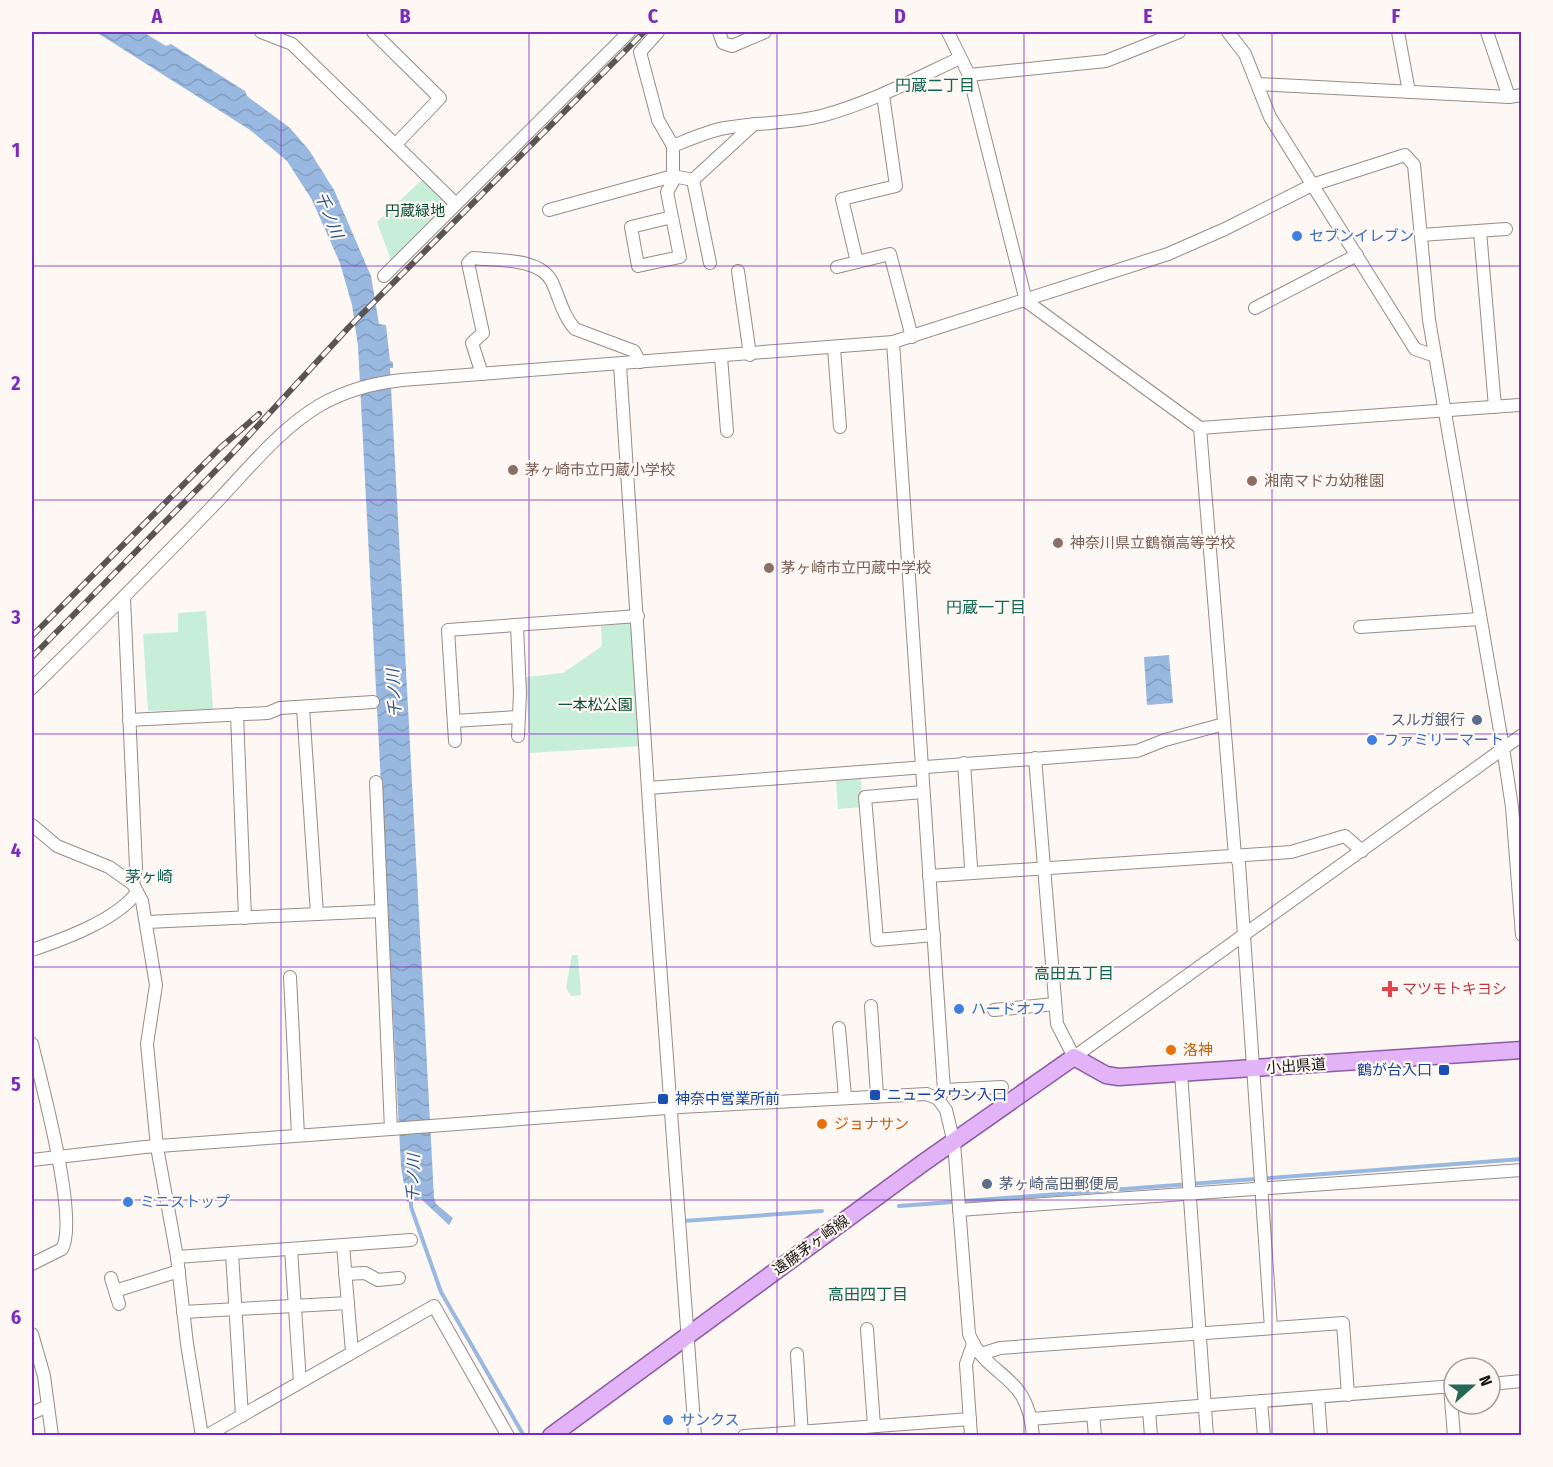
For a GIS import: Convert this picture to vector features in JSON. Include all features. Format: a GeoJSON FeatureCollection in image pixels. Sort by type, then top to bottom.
{"type":"FeatureCollection","features":[{"type":"Feature","properties":{"kind":"main road","name":"小出県道"},"geometry":{"type":"LineString","coordinates":[[1074,1057],[1106,1075],[1119,1077],[1521,1050]]}},
{"type":"Feature","properties":{"kind":"main road","name":"遠藤茅ヶ崎線"},"geometry":{"type":"LineString","coordinates":[[552,1435],[686,1335],[1074,1057]]}},
{"type":"Feature","properties":{"kind":"street"},"geometry":{"type":"LineString","coordinates":[[261,32],[281,35],[292,44],[456,204]]}},
{"type":"Feature","properties":{"kind":"street"},"geometry":{"type":"LineString","coordinates":[[372,32],[440,98],[396,144]]}},
{"type":"Feature","properties":{"kind":"street"},"geometry":{"type":"LineString","coordinates":[[384,276],[629,32]]}},
{"type":"Feature","properties":{"kind":"street"},"geometry":{"type":"LineString","coordinates":[[658,32],[640,52],[658,120],[673,146],[674,177],[667,192],[672,217],[680,257],[638,266],[631,227],[672,217]]}},
{"type":"Feature","properties":{"kind":"street"},"geometry":{"type":"LineString","coordinates":[[719,32],[723,43],[732,46],[765,32]]}},
{"type":"Feature","properties":{"kind":"street"},"geometry":{"type":"LineString","coordinates":[[948,32],[969,75],[1026,301],[1200,428],[1519,405]]}},
{"type":"Feature","properties":{"kind":"street"},"geometry":{"type":"LineString","coordinates":[[969,75],[1106,61],[1179,32]]}},
{"type":"Feature","properties":{"kind":"street"},"geometry":{"type":"LineString","coordinates":[[1228,32],[1245,54],[1270,117],[1415,349],[1435,356]]}},
{"type":"Feature","properties":{"kind":"street"},"geometry":{"type":"LineString","coordinates":[[1398,32],[1409,92]]}},
{"type":"Feature","properties":{"kind":"street"},"geometry":{"type":"LineString","coordinates":[[1258,84],[1515,96],[1486,32]]}},
{"type":"Feature","properties":{"kind":"street"},"geometry":{"type":"LineString","coordinates":[[673,146],[723,128],[811,118],[883,94],[960,58]]}},
{"type":"Feature","properties":{"kind":"street"},"geometry":{"type":"LineString","coordinates":[[856,262],[842,199],[896,186],[883,94]]}},
{"type":"Feature","properties":{"kind":"street"},"geometry":{"type":"LineString","coordinates":[[693,180],[754,124]]}},
{"type":"Feature","properties":{"kind":"street"},"geometry":{"type":"LineString","coordinates":[[32,688],[124,598],[286,431],[320,405],[356,389],[395,381],[893,342],[1026,301],[1198,242],[1312,185],[1405,155],[1414,165],[1435,356],[1503,748],[1515,788],[1521,934]]}},
{"type":"Feature","properties":{"kind":"street"},"geometry":{"type":"LineString","coordinates":[[549,210],[674,177],[693,180]]}},
{"type":"Feature","properties":{"kind":"street"},"geometry":{"type":"LineString","coordinates":[[693,180],[710,263]]}},
{"type":"Feature","properties":{"kind":"street"},"geometry":{"type":"LineString","coordinates":[[1421,235],[1506,229]]}},
{"type":"Feature","properties":{"kind":"street"},"geometry":{"type":"LineString","coordinates":[[1480,231],[1495,407]]}},
{"type":"Feature","properties":{"kind":"street"},"geometry":{"type":"LineString","coordinates":[[837,267],[890,254],[912,337]]}},
{"type":"Feature","properties":{"kind":"street"},"geometry":{"type":"LineString","coordinates":[[1255,308],[1357,255]]}},
{"type":"Feature","properties":{"kind":"street"},"geometry":{"type":"LineString","coordinates":[[482,375],[472,343],[483,333],[468,263],[473,258],[530,264],[550,278],[574,329],[634,351],[640,362]]}},
{"type":"Feature","properties":{"kind":"street"},"geometry":{"type":"LineString","coordinates":[[738,271],[750,355]]}},
{"type":"Feature","properties":{"kind":"street"},"geometry":{"type":"LineString","coordinates":[[893,342],[934,935],[941,1095],[954,1143],[966,1319],[977,1349],[1021,1392],[1032,1419],[1033,1436]]}},
{"type":"Feature","properties":{"kind":"street"},"geometry":{"type":"LineString","coordinates":[[834,348],[840,427]]}},
{"type":"Feature","properties":{"kind":"street"},"geometry":{"type":"LineString","coordinates":[[721,357],[727,431]]}},
{"type":"Feature","properties":{"kind":"street"},"geometry":{"type":"LineString","coordinates":[[620,364],[670,1108],[695,1436]]}},
{"type":"Feature","properties":{"kind":"street"},"geometry":{"type":"LineString","coordinates":[[1200,428],[1235,856],[1239,863],[1270,1328]]}},
{"type":"Feature","properties":{"kind":"street"},"geometry":{"type":"LineString","coordinates":[[32,950],[99,921],[131,900],[135,888],[124,598]]}},
{"type":"Feature","properties":{"kind":"street"},"geometry":{"type":"LineString","coordinates":[[455,741],[448,630],[638,616]]}},
{"type":"Feature","properties":{"kind":"street"},"geometry":{"type":"LineString","coordinates":[[1360,627],[1480,619]]}},
{"type":"Feature","properties":{"kind":"street"},"geometry":{"type":"LineString","coordinates":[[517,626],[518,736]]}},
{"type":"Feature","properties":{"kind":"street"},"geometry":{"type":"LineString","coordinates":[[129,720],[237,714],[373,702]]}},
{"type":"Feature","properties":{"kind":"street"},"geometry":{"type":"LineString","coordinates":[[303,708],[317,914]]}},
{"type":"Feature","properties":{"kind":"street"},"geometry":{"type":"LineString","coordinates":[[237,714],[246,918]]}},
{"type":"Feature","properties":{"kind":"street"},"geometry":{"type":"LineString","coordinates":[[454,722],[518,717]]}},
{"type":"Feature","properties":{"kind":"street"},"geometry":{"type":"LineString","coordinates":[[648,788],[1137,751],[1165,740],[1224,724]]}},
{"type":"Feature","properties":{"kind":"street"},"geometry":{"type":"LineString","coordinates":[[1035,758],[1055,1004],[1059,1032],[1074,1057],[1521,735]]}},
{"type":"Feature","properties":{"kind":"street"},"geometry":{"type":"LineString","coordinates":[[964,764],[970,867]]}},
{"type":"Feature","properties":{"kind":"street"},"geometry":{"type":"LineString","coordinates":[[376,782],[392,1129]]}},
{"type":"Feature","properties":{"kind":"street"},"geometry":{"type":"LineString","coordinates":[[923,792],[866,797],[876,940],[934,935]]}},
{"type":"Feature","properties":{"kind":"street"},"geometry":{"type":"LineString","coordinates":[[32,825],[57,846],[109,867],[135,888],[147,922],[156,985],[147,1044],[157,1147],[177,1257],[183,1312],[204,1436],[434,1306],[508,1436]]}},
{"type":"Feature","properties":{"kind":"street"},"geometry":{"type":"LineString","coordinates":[[929,876],[1291,852],[1345,836],[1362,851]]}},
{"type":"Feature","properties":{"kind":"street"},"geometry":{"type":"LineString","coordinates":[[147,922],[381,911]]}},
{"type":"Feature","properties":{"kind":"street"},"geometry":{"type":"LineString","coordinates":[[290,977],[298,1136]]}},
{"type":"Feature","properties":{"kind":"street"},"geometry":{"type":"LineString","coordinates":[[994,1010],[1055,1004]]}},
{"type":"Feature","properties":{"kind":"street"},"geometry":{"type":"LineString","coordinates":[[871,1006],[877,1095]]}},
{"type":"Feature","properties":{"kind":"street"},"geometry":{"type":"LineString","coordinates":[[839,1028],[845,1097]]}},
{"type":"Feature","properties":{"kind":"street"},"geometry":{"type":"LineString","coordinates":[[32,1044],[59,1155],[66,1230],[64,1246],[32,1264]]}},
{"type":"Feature","properties":{"kind":"street"},"geometry":{"type":"LineString","coordinates":[[1181,1073],[1207,1436]]}},
{"type":"Feature","properties":{"kind":"street"},"geometry":{"type":"LineString","coordinates":[[32,1160],[59,1155],[434,1125],[911,1092],[941,1095],[1002,1087]]}},
{"type":"Feature","properties":{"kind":"street"},"geometry":{"type":"LineString","coordinates":[[959,1205],[1262,1183],[1521,1170]]}},
{"type":"Feature","properties":{"kind":"street"},"geometry":{"type":"LineString","coordinates":[[177,1257],[411,1240]]}},
{"type":"Feature","properties":{"kind":"street"},"geometry":{"type":"LineString","coordinates":[[343,1245],[352,1352]]}},
{"type":"Feature","properties":{"kind":"street"},"geometry":{"type":"LineString","coordinates":[[291,1249],[300,1382]]}},
{"type":"Feature","properties":{"kind":"street"},"geometry":{"type":"LineString","coordinates":[[232,1253],[242,1416]]}},
{"type":"Feature","properties":{"kind":"street"},"geometry":{"type":"LineString","coordinates":[[115,1291],[179,1271]]}},
{"type":"Feature","properties":{"kind":"street"},"geometry":{"type":"LineString","coordinates":[[345,1274],[366,1273],[378,1280],[399,1278]]}},
{"type":"Feature","properties":{"kind":"street"},"geometry":{"type":"LineString","coordinates":[[111,1278],[119,1304]]}},
{"type":"Feature","properties":{"kind":"street"},"geometry":{"type":"LineString","coordinates":[[183,1312],[348,1304]]}},
{"type":"Feature","properties":{"kind":"street"},"geometry":{"type":"LineString","coordinates":[[977,1349],[1343,1323],[1348,1395]]}},
{"type":"Feature","properties":{"kind":"street"},"geometry":{"type":"LineString","coordinates":[[867,1329],[874,1426]]}},
{"type":"Feature","properties":{"kind":"street"},"geometry":{"type":"LineString","coordinates":[[32,1334],[40,1359],[52,1436]]}},
{"type":"Feature","properties":{"kind":"street"},"geometry":{"type":"LineString","coordinates":[[971,1436],[966,1364],[977,1349]]}},
{"type":"Feature","properties":{"kind":"street"},"geometry":{"type":"LineString","coordinates":[[796,1354],[802,1433]]}},
{"type":"Feature","properties":{"kind":"street"},"geometry":{"type":"LineString","coordinates":[[1502,1383],[1521,1381]]}},
{"type":"Feature","properties":{"kind":"street"},"geometry":{"type":"LineString","coordinates":[[1032,1419],[1442,1388]]}},
{"type":"Feature","properties":{"kind":"street"},"geometry":{"type":"LineString","coordinates":[[1318,1397],[1321,1436]]}},
{"type":"Feature","properties":{"kind":"street"},"geometry":{"type":"LineString","coordinates":[[1261,1401],[1263,1436]]}},
{"type":"Feature","properties":{"kind":"street"},"geometry":{"type":"LineString","coordinates":[[32,1413],[48,1406]]}},
{"type":"Feature","properties":{"kind":"street"},"geometry":{"type":"LineString","coordinates":[[1149,1410],[1151,1436]]}},
{"type":"Feature","properties":{"kind":"street"},"geometry":{"type":"LineString","coordinates":[[1094,1414],[1095,1436]]}},
{"type":"Feature","properties":{"kind":"street"},"geometry":{"type":"LineString","coordinates":[[1453,1416],[1454,1436]]}},
{"type":"Feature","properties":{"kind":"street"},"geometry":{"type":"LineString","coordinates":[[744,1436],[858,1431],[874,1426],[970,1419]]}},
{"type":"Feature","properties":{"kind":"green space","name":"円蔵緑地"},"geometry":{"type":"Polygon","coordinates":[[[427,175],[454,201],[391,260],[377,222],[427,175]]]}},
{"type":"Feature","properties":{"kind":"green space"},"geometry":{"type":"Polygon","coordinates":[[[206,611],[213,709],[148,711],[143,634],[178,632],[178,613],[206,611]]]}},
{"type":"Feature","properties":{"kind":"green space","name":"一本松公園"},"geometry":{"type":"Polygon","coordinates":[[[636,623],[642,746],[530,753],[526,677],[563,673],[602,646],[601,626],[636,623]]]}},
{"type":"Feature","properties":{"kind":"green space"},"geometry":{"type":"Polygon","coordinates":[[[861,779],[863,807],[838,809],[836,781],[861,779]]]}},
{"type":"Feature","properties":{"kind":"green space"},"geometry":{"type":"Polygon","coordinates":[[[572,955],[578,955],[581,995],[571,996],[566,988],[572,955]]]}},
{"type":"Feature","properties":{"kind":"water"},"geometry":{"type":"Polygon","coordinates":[[[96,32],[143,32],[166,46],[171,44],[245,91],[247,96],[290,128],[309,150],[334,190],[371,276],[379,324],[386,325],[390,361],[393,362],[393,368],[390,368],[434,1197],[436,1204],[453,1218],[449,1225],[421,1199],[407,1202],[401,1167],[358,346],[352,305],[340,263],[312,200],[287,161],[250,130],[96,32]]]}},
{"type":"Feature","properties":{"kind":"water"},"geometry":{"type":"Polygon","coordinates":[[[1169,655],[1173,703],[1147,705],[1144,657],[1169,655]]]}},
{"type":"Feature","properties":{"kind":"waterway"},"geometry":{"type":"LineString","coordinates":[[899,1206],[1522,1159]]}},
{"type":"Feature","properties":{"kind":"waterway","name":"千ノ川"},"geometry":{"type":"LineString","coordinates":[[411,1196],[411,1207],[441,1292],[524,1436]]}},
{"type":"Feature","properties":{"kind":"waterway"},"geometry":{"type":"LineString","coordinates":[[683,1221],[822,1211]]}},
{"type":"Feature","properties":{"kind":"railway"},"geometry":{"type":"LineString","coordinates":[[32,657],[229,457],[349,327],[644,32]]}},
{"type":"Feature","properties":{"kind":"railway"},"geometry":{"type":"LineString","coordinates":[[32,636],[220,448],[259,414]]}},
{"type":"Feature","properties":{"kind":"place","name":"セブンイレブン"},"geometry":{"type":"Point","coordinates":[1297,236]}},
{"type":"Feature","properties":{"kind":"place","name":"茅ヶ崎市立円蔵小学校"},"geometry":{"type":"Point","coordinates":[513,470]}},
{"type":"Feature","properties":{"kind":"place","name":"湘南マドカ幼稚園"},"geometry":{"type":"Point","coordinates":[1252,481]}},
{"type":"Feature","properties":{"kind":"place","name":"神奈川県立鶴嶺高等学校"},"geometry":{"type":"Point","coordinates":[1058,543]}},
{"type":"Feature","properties":{"kind":"place","name":"茅ヶ崎市立円蔵中学校"},"geometry":{"type":"Point","coordinates":[769,568]}},
{"type":"Feature","properties":{"kind":"place","name":"スルガ銀行"},"geometry":{"type":"Point","coordinates":[1477,720]}},
{"type":"Feature","properties":{"kind":"place","name":"ファミリーマート"},"geometry":{"type":"Point","coordinates":[1372,740]}},
{"type":"Feature","properties":{"kind":"place","name":"マツモトキヨシ"},"geometry":{"type":"Point","coordinates":[1390,989]}},
{"type":"Feature","properties":{"kind":"place","name":"ハードオフ"},"geometry":{"type":"Point","coordinates":[959,1009]}},
{"type":"Feature","properties":{"kind":"place","name":"洛神"},"geometry":{"type":"Point","coordinates":[1171,1050]}},
{"type":"Feature","properties":{"kind":"place","name":"鶴が台入口"},"geometry":{"type":"Point","coordinates":[1444,1070]}},
{"type":"Feature","properties":{"kind":"place","name":"ニュータウン入口"},"geometry":{"type":"Point","coordinates":[875,1095]}},
{"type":"Feature","properties":{"kind":"place","name":"神奈中営業所前"},"geometry":{"type":"Point","coordinates":[663,1099]}},
{"type":"Feature","properties":{"kind":"place","name":"ジョナサン"},"geometry":{"type":"Point","coordinates":[822,1124]}},
{"type":"Feature","properties":{"kind":"place","name":"茅ヶ崎高田郵便局"},"geometry":{"type":"Point","coordinates":[987,1184]}},
{"type":"Feature","properties":{"kind":"place","name":"ミニストップ"},"geometry":{"type":"Point","coordinates":[128,1202]}},
{"type":"Feature","properties":{"kind":"place","name":"サンクス"},"geometry":{"type":"Point","coordinates":[668,1420]}},
{"type":"Feature","properties":{"kind":"district","name":"円蔵二丁目"},"geometry":{"type":"Point","coordinates":[935,85]}},
{"type":"Feature","properties":{"kind":"district","name":"円蔵一丁目"},"geometry":{"type":"Point","coordinates":[986,607]}},
{"type":"Feature","properties":{"kind":"district","name":"茅ヶ崎"},"geometry":{"type":"Point","coordinates":[149,876]}},
{"type":"Feature","properties":{"kind":"district","name":"高田五丁目"},"geometry":{"type":"Point","coordinates":[1074,973]}},
{"type":"Feature","properties":{"kind":"district","name":"高田四丁目"},"geometry":{"type":"Point","coordinates":[868,1294]}}]}
